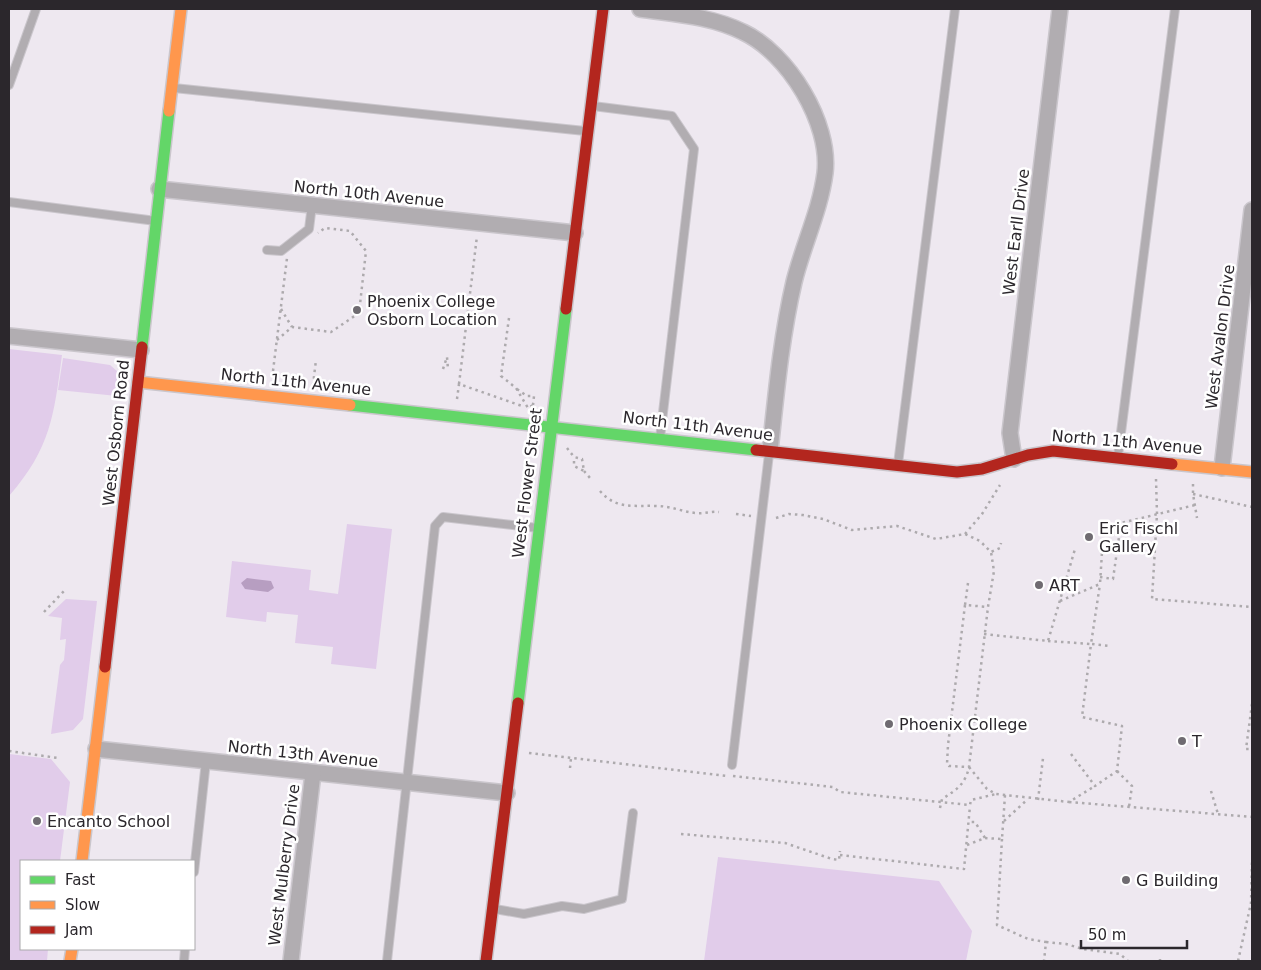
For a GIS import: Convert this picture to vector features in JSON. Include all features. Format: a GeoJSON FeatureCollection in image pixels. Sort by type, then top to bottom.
{"type":"FeatureCollection","features":[{"type":"Feature","properties":{"kind":"street","name":"West Osborn Road"},"geometry":{"type":"LineString","coordinates":[[82,860],[180,9]]}},
{"type":"Feature","properties":{"kind":"street","name":"West Flower Street"},"geometry":{"type":"LineString","coordinates":[[486,961],[550,427],[603,9]]}},
{"type":"Feature","properties":{"kind":"street"},"geometry":{"type":"LineString","coordinates":[[640,9],[699,18],[745,32],[785,65],[812,108],[823,146],[825,170],[822,194],[790,301],[770,451]]}},
{"type":"Feature","properties":{"kind":"street","name":"West Earll Drive"},"geometry":{"type":"LineString","coordinates":[[1014,459],[1010,433],[1060,9]]}},
{"type":"Feature","properties":{"kind":"street","name":"North 10th Avenue"},"geometry":{"type":"LineString","coordinates":[[159,189],[575,233]]}},
{"type":"Feature","properties":{"kind":"street","name":"West Avalon Drive"},"geometry":{"type":"LineString","coordinates":[[1222,468],[1252,210]]}},
{"type":"Feature","properties":{"kind":"street"},"geometry":{"type":"LineString","coordinates":[[9,336],[141,350]]}},
{"type":"Feature","properties":{"kind":"street","name":"North 11th Avenue"},"geometry":{"type":"LineString","coordinates":[[138,382],[660,438],[898,466],[975,472],[1036,452],[1053,451],[1118,456],[1252,472]]}},
{"type":"Feature","properties":{"kind":"street","name":"North 13th Avenue"},"geometry":{"type":"LineString","coordinates":[[96,749],[507,793]]}},
{"type":"Feature","properties":{"kind":"street","name":"West Mulberry Drive"},"geometry":{"type":"LineString","coordinates":[[291,961],[313,773]]}},
{"type":"Feature","properties":{"kind":"lane"},"geometry":{"type":"LineString","coordinates":[[9,85],[36,9]]}},
{"type":"Feature","properties":{"kind":"lane"},"geometry":{"type":"LineString","coordinates":[[898,466],[955,9]]}},
{"type":"Feature","properties":{"kind":"lane"},"geometry":{"type":"LineString","coordinates":[[1118,456],[1175,9]]}},
{"type":"Feature","properties":{"kind":"lane"},"geometry":{"type":"LineString","coordinates":[[171,87],[588,131]]}},
{"type":"Feature","properties":{"kind":"lane"},"geometry":{"type":"LineString","coordinates":[[591,106],[672,116],[694,149],[660,438]]}},
{"type":"Feature","properties":{"kind":"lane"},"geometry":{"type":"LineString","coordinates":[[9,202],[156,221]]}},
{"type":"Feature","properties":{"kind":"lane"},"geometry":{"type":"LineString","coordinates":[[267,250],[281,251],[309,229],[312,205]]}},
{"type":"Feature","properties":{"kind":"lane"},"geometry":{"type":"LineString","coordinates":[[732,765],[770,451]]}},
{"type":"Feature","properties":{"kind":"lane"},"geometry":{"type":"LineString","coordinates":[[387,961],[435,526],[443,517],[538,528]]}},
{"type":"Feature","properties":{"kind":"lane"},"geometry":{"type":"LineString","coordinates":[[195,863],[206,761]]}},
{"type":"Feature","properties":{"kind":"lane"},"geometry":{"type":"LineString","coordinates":[[493,908],[524,914],[562,906],[584,909],[622,899],[633,813]]}},
{"type":"Feature","properties":{"kind":"path"},"geometry":{"type":"LineString","coordinates":[[456,417],[479,223]]}},
{"type":"Feature","properties":{"kind":"path"},"geometry":{"type":"LineString","coordinates":[[277,340],[292,327],[331,332],[358,313],[366,251],[350,231],[325,228],[317,234]]}},
{"type":"Feature","properties":{"kind":"path"},"geometry":{"type":"LineString","coordinates":[[273,371],[287,258]]}},
{"type":"Feature","properties":{"kind":"path"},"geometry":{"type":"LineString","coordinates":[[281,309],[292,327]]}},
{"type":"Feature","properties":{"kind":"path"},"geometry":{"type":"LineString","coordinates":[[509,318],[501,376],[527,396],[534,396],[533,405],[536,410]]}},
{"type":"Feature","properties":{"kind":"path"},"geometry":{"type":"LineString","coordinates":[[443,369],[447,357],[448,369]]}},
{"type":"Feature","properties":{"kind":"path"},"geometry":{"type":"LineString","coordinates":[[312,401],[316,360]]}},
{"type":"Feature","properties":{"kind":"path"},"geometry":{"type":"LineString","coordinates":[[459,384],[528,408]]}},
{"type":"Feature","properties":{"kind":"path"},"geometry":{"type":"LineString","coordinates":[[516,388],[528,408]]}},
{"type":"Feature","properties":{"kind":"path"},"geometry":{"type":"LineString","coordinates":[[528,408],[533,405]]}},
{"type":"Feature","properties":{"kind":"path"},"geometry":{"type":"LineString","coordinates":[[564,445],[574,457],[582,459],[584,471]]}},
{"type":"Feature","properties":{"kind":"path"},"geometry":{"type":"LineString","coordinates":[[574,457],[574,466],[584,471],[590,478]]}},
{"type":"Feature","properties":{"kind":"path"},"geometry":{"type":"LineString","coordinates":[[1155,460],[1157,514],[1152,599],[1252,607]]}},
{"type":"Feature","properties":{"kind":"path"},"geometry":{"type":"LineString","coordinates":[[1194,484],[1193,494],[1197,518]]}},
{"type":"Feature","properties":{"kind":"path"},"geometry":{"type":"LineString","coordinates":[[964,534],[982,514],[1000,485]]}},
{"type":"Feature","properties":{"kind":"path"},"geometry":{"type":"LineString","coordinates":[[600,491],[609,501],[620,505],[639,507],[665,506],[699,514],[720,512]]}},
{"type":"Feature","properties":{"kind":"path"},"geometry":{"type":"LineString","coordinates":[[1193,494],[1252,507]]}},
{"type":"Feature","properties":{"kind":"path"},"geometry":{"type":"LineString","coordinates":[[1100,577],[1113,578],[1121,523],[1195,506]]}},
{"type":"Feature","properties":{"kind":"path"},"geometry":{"type":"LineString","coordinates":[[736,514],[751,516]]}},
{"type":"Feature","properties":{"kind":"path"},"geometry":{"type":"LineString","coordinates":[[776,518],[789,514],[803,515],[823,519],[852,530],[897,526],[936,539],[964,534],[980,541],[991,552],[994,571],[984,634],[966,780],[960,788],[942,800],[940,808]]}},
{"type":"Feature","properties":{"kind":"path"},"geometry":{"type":"LineString","coordinates":[[991,552],[1000,548],[1001,543]]}},
{"type":"Feature","properties":{"kind":"path"},"geometry":{"type":"LineString","coordinates":[[1048,641],[1075,549]]}},
{"type":"Feature","properties":{"kind":"path"},"geometry":{"type":"LineString","coordinates":[[1070,802],[1117,771],[1122,726],[1082,717],[1100,584],[1102,552]]}},
{"type":"Feature","properties":{"kind":"path"},"geometry":{"type":"LineString","coordinates":[[968,583],[947,764],[949,766],[968,767],[987,790],[996,794],[1038,800],[1252,817]]}},
{"type":"Feature","properties":{"kind":"path"},"geometry":{"type":"LineString","coordinates":[[1060,601],[1100,584]]}},
{"type":"Feature","properties":{"kind":"path"},"geometry":{"type":"LineString","coordinates":[[44,612],[64,591]]}},
{"type":"Feature","properties":{"kind":"path"},"geometry":{"type":"LineString","coordinates":[[966,605],[988,607]]}},
{"type":"Feature","properties":{"kind":"path"},"geometry":{"type":"LineString","coordinates":[[984,634],[1111,646]]}},
{"type":"Feature","properties":{"kind":"path"},"geometry":{"type":"LineString","coordinates":[[1252,704],[1246,749],[1252,749]]}},
{"type":"Feature","properties":{"kind":"path"},"geometry":{"type":"LineString","coordinates":[[9,751],[58,758]]}},
{"type":"Feature","properties":{"kind":"path"},"geometry":{"type":"LineString","coordinates":[[512,752],[833,787],[840,792],[970,806]]}},
{"type":"Feature","properties":{"kind":"path"},"geometry":{"type":"LineString","coordinates":[[1071,754],[1095,786]]}},
{"type":"Feature","properties":{"kind":"path"},"geometry":{"type":"LineString","coordinates":[[570,768],[571,758]]}},
{"type":"Feature","properties":{"kind":"path"},"geometry":{"type":"LineString","coordinates":[[1038,800],[1043,758]]}},
{"type":"Feature","properties":{"kind":"path"},"geometry":{"type":"LineString","coordinates":[[1117,771],[1132,786],[1129,807]]}},
{"type":"Feature","properties":{"kind":"path"},"geometry":{"type":"LineString","coordinates":[[1211,791],[1218,814]]}},
{"type":"Feature","properties":{"kind":"path"},"geometry":{"type":"LineString","coordinates":[[840,855],[964,869],[971,800],[996,794]]}},
{"type":"Feature","properties":{"kind":"path"},"geometry":{"type":"LineString","coordinates":[[1005,795],[997,925],[1028,939],[1120,954],[1128,961]]}},
{"type":"Feature","properties":{"kind":"path"},"geometry":{"type":"LineString","coordinates":[[1003,822],[1028,799]]}},
{"type":"Feature","properties":{"kind":"path"},"geometry":{"type":"LineString","coordinates":[[969,822],[975,822],[985,838]]}},
{"type":"Feature","properties":{"kind":"path"},"geometry":{"type":"LineString","coordinates":[[681,834],[785,843],[839,860],[840,851]]}},
{"type":"Feature","properties":{"kind":"path"},"geometry":{"type":"LineString","coordinates":[[966,846],[985,838],[1002,839]]}},
{"type":"Feature","properties":{"kind":"path"},"geometry":{"type":"LineString","coordinates":[[1238,961],[1251,904],[1252,862]]}},
{"type":"Feature","properties":{"kind":"path"},"geometry":{"type":"LineString","coordinates":[[1044,961],[1046,942]]}},
{"type":"Feature","properties":{"kind":"shaded area"},"geometry":{"type":"Polygon","coordinates":[[[9,349],[62,355],[53,413],[42,446],[23,479],[9,496],[9,349]]]}},
{"type":"Feature","properties":{"kind":"shaded area"},"geometry":{"type":"Polygon","coordinates":[[[63,358],[110,365],[118,372],[117,396],[58,390],[63,358]]]}},
{"type":"Feature","properties":{"kind":"shaded area"},"geometry":{"type":"Polygon","coordinates":[[[347,524],[392,529],[376,669],[331,664],[333,647],[295,643],[298,615],[267,612],[266,622],[226,617],[232,561],[311,570],[309,590],[338,594],[347,524]]]}},
{"type":"Feature","properties":{"kind":"shaded area"},"geometry":{"type":"Polygon","coordinates":[[[247,578],[271,581],[274,588],[268,592],[245,589],[241,583],[247,578]]]}},
{"type":"Feature","properties":{"kind":"shaded area"},"geometry":{"type":"Polygon","coordinates":[[[66,599],[97,601],[83,719],[73,730],[51,734],[60,665],[64,660],[66,639],[60,640],[62,618],[48,616],[66,599]]]}},
{"type":"Feature","properties":{"kind":"shaded area","name":"Encanto School"},"geometry":{"type":"Polygon","coordinates":[[[9,754],[51,759],[70,782],[60,860],[20,860],[20,950],[48,950],[47,961],[9,961],[9,754]]]}},
{"type":"Feature","properties":{"kind":"shaded area"},"geometry":{"type":"Polygon","coordinates":[[[718,857],[939,881],[972,931],[966,961],[704,961],[718,857]]]}},
{"type":"Feature","properties":{"kind":"traffic: fast"},"geometry":{"type":"LineString","coordinates":[[142,347],[169,111]]}},
{"type":"Feature","properties":{"kind":"traffic: fast"},"geometry":{"type":"LineString","coordinates":[[518,703],[566,309]]}},
{"type":"Feature","properties":{"kind":"traffic: fast"},"geometry":{"type":"LineString","coordinates":[[350,405],[756,450]]}},
{"type":"Feature","properties":{"kind":"traffic: slow"},"geometry":{"type":"LineString","coordinates":[[169,111],[181,9]]}},
{"type":"Feature","properties":{"kind":"traffic: slow"},"geometry":{"type":"LineString","coordinates":[[138,382],[350,405]]}},
{"type":"Feature","properties":{"kind":"traffic: slow"},"geometry":{"type":"LineString","coordinates":[[1172,464],[1252,472]]}},
{"type":"Feature","properties":{"kind":"traffic: slow"},"geometry":{"type":"LineString","coordinates":[[82,860],[105,667]]}},
{"type":"Feature","properties":{"kind":"traffic: slow"},"geometry":{"type":"LineString","coordinates":[[70,961],[72,950]]}},
{"type":"Feature","properties":{"kind":"traffic: jam"},"geometry":{"type":"LineString","coordinates":[[566,309],[603,9]]}},
{"type":"Feature","properties":{"kind":"traffic: jam"},"geometry":{"type":"LineString","coordinates":[[105,667],[142,347]]}},
{"type":"Feature","properties":{"kind":"traffic: jam"},"geometry":{"type":"LineString","coordinates":[[756,450],[957,472],[982,469],[1028,455],[1053,451],[1172,464]]}},
{"type":"Feature","properties":{"kind":"traffic: jam"},"geometry":{"type":"LineString","coordinates":[[486,961],[518,703]]}},
{"type":"Feature","properties":{"kind":"place","name":"Phoenix College Osborn Location"},"geometry":{"type":"Point","coordinates":[357,310]}},
{"type":"Feature","properties":{"kind":"place","name":"Eric Fischl Gallery"},"geometry":{"type":"Point","coordinates":[1089,537]}},
{"type":"Feature","properties":{"kind":"place","name":"ART"},"geometry":{"type":"Point","coordinates":[1039,585]}},
{"type":"Feature","properties":{"kind":"place","name":"Phoenix College"},"geometry":{"type":"Point","coordinates":[889,724]}},
{"type":"Feature","properties":{"kind":"place","name":"T"},"geometry":{"type":"Point","coordinates":[1182,741]}},
{"type":"Feature","properties":{"kind":"place","name":"Encanto School"},"geometry":{"type":"Point","coordinates":[37,821]}},
{"type":"Feature","properties":{"kind":"place","name":"G Building"},"geometry":{"type":"Point","coordinates":[1126,880]}}]}
